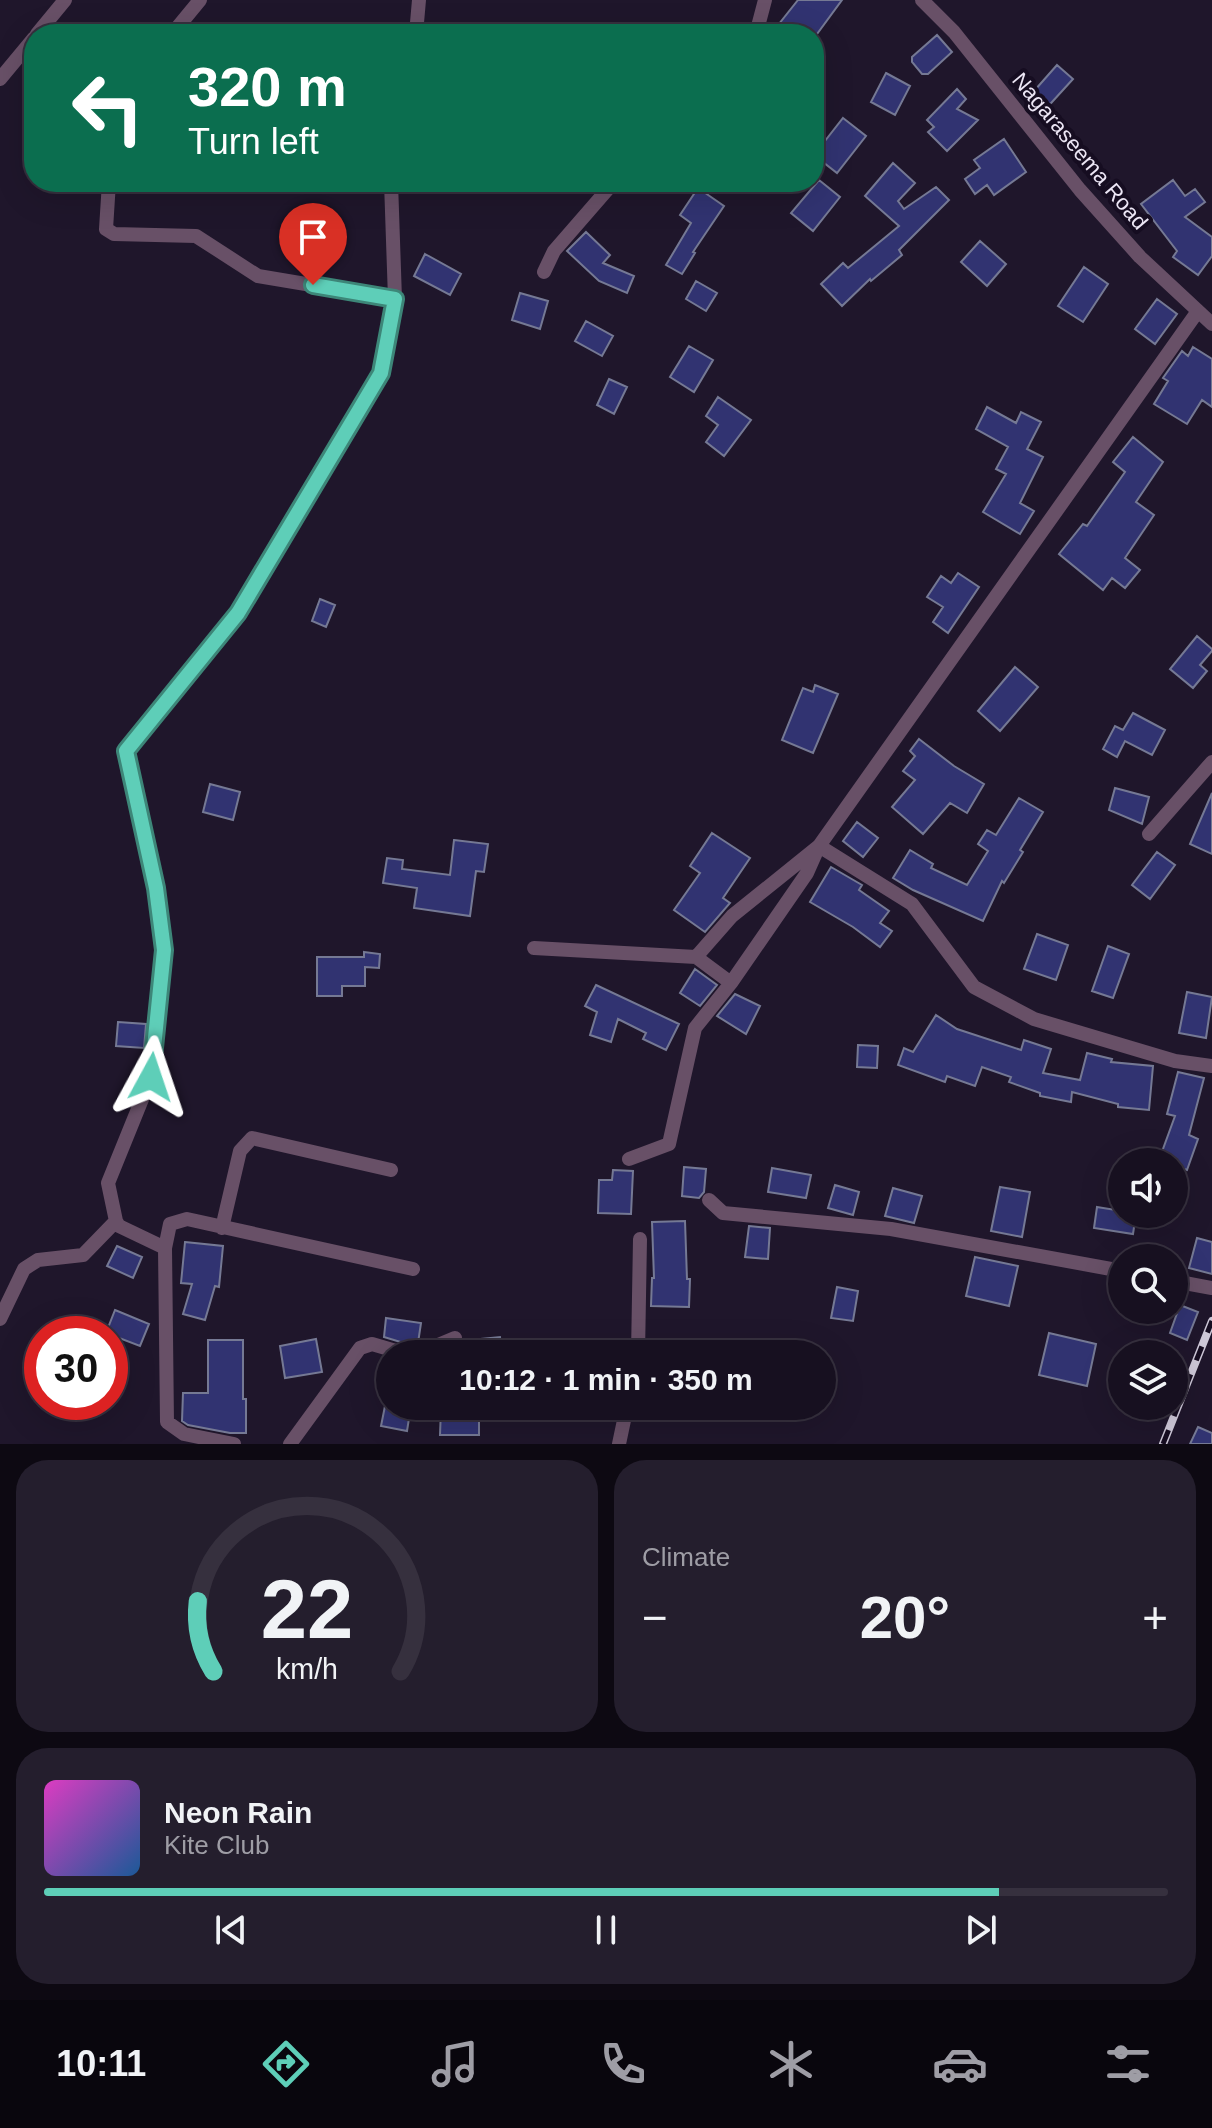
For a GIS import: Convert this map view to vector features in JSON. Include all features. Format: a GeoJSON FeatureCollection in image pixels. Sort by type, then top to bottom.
{"type":"FeatureCollection","features":[{"type":"Feature","properties":{"kind":"street"},"geometry":{"type":"LineString","coordinates":[[46,24],[65,0]]}},
{"type":"Feature","properties":{"kind":"street"},"geometry":{"type":"LineString","coordinates":[[180,24],[200,0]]}},
{"type":"Feature","properties":{"kind":"street"},"geometry":{"type":"LineString","coordinates":[[417,24],[419,0]]}},
{"type":"Feature","properties":{"kind":"street"},"geometry":{"type":"LineString","coordinates":[[759,24],[765,0]]}},
{"type":"Feature","properties":{"kind":"street","name":"Nagaraseema Road"},"geometry":{"type":"LineString","coordinates":[[922,0],[954,32],[1080,190],[1140,257],[1212,324]]}},
{"type":"Feature","properties":{"kind":"street"},"geometry":{"type":"LineString","coordinates":[[0,79],[24,50]]}},
{"type":"Feature","properties":{"kind":"street"},"geometry":{"type":"LineString","coordinates":[[108,192],[106,229],[114,234],[196,236],[258,276],[395,299]]}},
{"type":"Feature","properties":{"kind":"street"},"geometry":{"type":"LineString","coordinates":[[165,1248],[119,1226],[108,1183],[151,1077],[164,950],[156,888],[126,751],[238,613],[381,373],[395,299],[391,192]]}},
{"type":"Feature","properties":{"kind":"street"},"geometry":{"type":"LineString","coordinates":[[544,272],[554,251],[605,192]]}},
{"type":"Feature","properties":{"kind":"street"},"geometry":{"type":"LineString","coordinates":[[629,1159],[669,1144],[695,1028],[731,983],[807,873],[819,846],[1198,311]]}},
{"type":"Feature","properties":{"kind":"street"},"geometry":{"type":"LineString","coordinates":[[1149,834],[1212,762]]}},
{"type":"Feature","properties":{"kind":"street"},"geometry":{"type":"LineString","coordinates":[[696,957],[732,916],[819,846]]}},
{"type":"Feature","properties":{"kind":"street"},"geometry":{"type":"LineString","coordinates":[[819,846],[912,904],[974,987],[1034,1019],[1175,1061],[1212,1066]]}},
{"type":"Feature","properties":{"kind":"street"},"geometry":{"type":"LineString","coordinates":[[534,948],[696,957],[731,983]]}},
{"type":"Feature","properties":{"kind":"street"},"geometry":{"type":"LineString","coordinates":[[222,1228],[240,1151],[252,1138],[391,1170]]}},
{"type":"Feature","properties":{"kind":"street"},"geometry":{"type":"LineString","coordinates":[[709,1200],[723,1213],[891,1229],[1108,1268]]}},
{"type":"Feature","properties":{"kind":"street"},"geometry":{"type":"LineString","coordinates":[[234,1444],[184,1434],[167,1422],[165,1248],[170,1224],[187,1219],[413,1269]]}},
{"type":"Feature","properties":{"kind":"street"},"geometry":{"type":"LineString","coordinates":[[0,1319],[24,1269],[38,1260],[83,1255],[116,1221]]}},
{"type":"Feature","properties":{"kind":"street"},"geometry":{"type":"LineString","coordinates":[[638,1340],[640,1239]]}},
{"type":"Feature","properties":{"kind":"street"},"geometry":{"type":"LineString","coordinates":[[1188,1284],[1212,1288]]}},
{"type":"Feature","properties":{"kind":"street"},"geometry":{"type":"LineString","coordinates":[[450,1340],[455,1338]]}},
{"type":"Feature","properties":{"kind":"street"},"geometry":{"type":"LineString","coordinates":[[290,1444],[360,1348],[376,1345]]}},
{"type":"Feature","properties":{"kind":"street"},"geometry":{"type":"LineString","coordinates":[[619,1444],[624,1420]]}},
{"type":"Feature","properties":{"kind":"building"},"geometry":{"type":"Polygon","coordinates":[[[798,0],[842,0],[824,24],[779,24],[798,0]]]}},
{"type":"Feature","properties":{"kind":"building"},"geometry":{"type":"Polygon","coordinates":[[[937,35],[952,52],[928,74],[922,74],[912,62],[912,57],[937,35]]]}},
{"type":"Feature","properties":{"kind":"building"},"geometry":{"type":"Polygon","coordinates":[[[1057,65],[1073,79],[1042,113],[1027,99],[1057,65]]]}},
{"type":"Feature","properties":{"kind":"building"},"geometry":{"type":"Polygon","coordinates":[[[886,73],[910,86],[895,115],[871,102],[886,73]]]}},
{"type":"Feature","properties":{"kind":"building"},"geometry":{"type":"Polygon","coordinates":[[[957,89],[966,99],[957,109],[978,120],[947,151],[928,132],[934,127],[927,120],[957,89]]]}},
{"type":"Feature","properties":{"kind":"building"},"geometry":{"type":"Polygon","coordinates":[[[843,118],[866,136],[837,173],[824,163],[824,142],[843,118]]]}},
{"type":"Feature","properties":{"kind":"building"},"geometry":{"type":"Polygon","coordinates":[[[1004,139],[1026,172],[994,195],[987,185],[975,194],[965,179],[980,168],[974,160],[1004,139]]]}},
{"type":"Feature","properties":{"kind":"building"},"geometry":{"type":"Polygon","coordinates":[[[893,163],[915,183],[898,201],[904,209],[936,187],[949,200],[899,250],[902,255],[870,279],[842,306],[821,284],[843,263],[848,268],[899,226],[865,196],[893,163]]]}},
{"type":"Feature","properties":{"kind":"building"},"geometry":{"type":"Polygon","coordinates":[[[1173,180],[1185,196],[1195,189],[1205,202],[1185,217],[1212,237],[1212,256],[1198,275],[1173,257],[1177,251],[1141,204],[1173,180]]]}},
{"type":"Feature","properties":{"kind":"building"},"geometry":{"type":"Polygon","coordinates":[[[824,184],[840,197],[813,231],[791,213],[809,192],[824,192],[824,184]]]}},
{"type":"Feature","properties":{"kind":"building"},"geometry":{"type":"Polygon","coordinates":[[[695,192],[704,192],[724,206],[682,274],[666,265],[691,223],[680,215],[695,192]]]}},
{"type":"Feature","properties":{"kind":"building"},"geometry":{"type":"Polygon","coordinates":[[[586,232],[610,255],[603,263],[634,276],[627,293],[599,281],[567,251],[586,232]]]}},
{"type":"Feature","properties":{"kind":"building"},"geometry":{"type":"Polygon","coordinates":[[[980,241],[1006,264],[987,286],[961,262],[980,241]]]}},
{"type":"Feature","properties":{"kind":"building"},"geometry":{"type":"Polygon","coordinates":[[[425,254],[461,274],[450,295],[414,276],[425,254]]]}},
{"type":"Feature","properties":{"kind":"building"},"geometry":{"type":"Polygon","coordinates":[[[1084,267],[1108,284],[1083,322],[1058,306],[1084,267]]]}},
{"type":"Feature","properties":{"kind":"building"},"geometry":{"type":"Polygon","coordinates":[[[696,281],[717,293],[706,311],[686,299],[696,281]]]}},
{"type":"Feature","properties":{"kind":"building"},"geometry":{"type":"Polygon","coordinates":[[[520,293],[548,301],[540,329],[512,320],[520,293]]]}},
{"type":"Feature","properties":{"kind":"building"},"geometry":{"type":"Polygon","coordinates":[[[1157,299],[1177,314],[1155,344],[1135,329],[1157,299]]]}},
{"type":"Feature","properties":{"kind":"building"},"geometry":{"type":"Polygon","coordinates":[[[586,321],[613,336],[602,356],[575,341],[586,321]]]}},
{"type":"Feature","properties":{"kind":"building"},"geometry":{"type":"Polygon","coordinates":[[[689,346],[713,360],[694,392],[670,377],[689,346]]]}},
{"type":"Feature","properties":{"kind":"building"},"geometry":{"type":"Polygon","coordinates":[[[1193,347],[1212,359],[1212,407],[1202,400],[1187,424],[1154,404],[1168,381],[1163,378],[1182,351],[1188,356],[1193,347]]]}},
{"type":"Feature","properties":{"kind":"building"},"geometry":{"type":"Polygon","coordinates":[[[609,379],[627,387],[614,414],[597,405],[609,379]]]}},
{"type":"Feature","properties":{"kind":"building"},"geometry":{"type":"Polygon","coordinates":[[[718,397],[751,420],[724,456],[706,442],[718,425],[706,416],[718,397]]]}},
{"type":"Feature","properties":{"kind":"building"},"geometry":{"type":"Polygon","coordinates":[[[987,407],[1016,423],[1021,412],[1041,422],[1027,449],[1043,457],[1020,503],[1034,511],[1020,534],[983,512],[1006,474],[996,469],[1008,447],[976,429],[987,407]]]}},
{"type":"Feature","properties":{"kind":"building"},"geometry":{"type":"Polygon","coordinates":[[[1133,437],[1163,462],[1136,502],[1154,515],[1125,558],[1140,570],[1125,588],[1112,578],[1103,590],[1059,554],[1083,524],[1087,526],[1125,472],[1113,462],[1133,437]]]}},
{"type":"Feature","properties":{"kind":"building"},"geometry":{"type":"Polygon","coordinates":[[[958,573],[979,587],[948,633],[933,622],[943,607],[927,597],[941,576],[951,583],[958,573]]]}},
{"type":"Feature","properties":{"kind":"building"},"geometry":{"type":"Polygon","coordinates":[[[320,599],[335,605],[326,627],[312,621],[320,599]]]}},
{"type":"Feature","properties":{"kind":"building"},"geometry":{"type":"Polygon","coordinates":[[[1197,636],[1212,651],[1200,665],[1207,671],[1193,688],[1170,669],[1197,636]]]}},
{"type":"Feature","properties":{"kind":"building"},"geometry":{"type":"Polygon","coordinates":[[[1015,667],[1038,687],[1000,731],[978,711],[1015,667]]]}},
{"type":"Feature","properties":{"kind":"building"},"geometry":{"type":"Polygon","coordinates":[[[815,685],[838,694],[813,753],[782,740],[803,688],[813,692],[815,685]]]}},
{"type":"Feature","properties":{"kind":"building"},"geometry":{"type":"Polygon","coordinates":[[[1133,713],[1165,730],[1152,755],[1125,741],[1117,757],[1103,749],[1115,726],[1123,730],[1133,713]]]}},
{"type":"Feature","properties":{"kind":"building"},"geometry":{"type":"Polygon","coordinates":[[[919,739],[984,784],[967,813],[950,803],[923,834],[892,807],[915,780],[903,771],[915,756],[910,751],[919,739]]]}},
{"type":"Feature","properties":{"kind":"building"},"geometry":{"type":"Polygon","coordinates":[[[210,784],[240,792],[233,820],[203,812],[210,784]]]}},
{"type":"Feature","properties":{"kind":"building"},"geometry":{"type":"Polygon","coordinates":[[[1115,788],[1149,797],[1142,824],[1109,810],[1115,788]]]}},
{"type":"Feature","properties":{"kind":"building"},"geometry":{"type":"Polygon","coordinates":[[[1212,793],[1212,854],[1190,844],[1212,793]]]}},
{"type":"Feature","properties":{"kind":"building"},"geometry":{"type":"Polygon","coordinates":[[[1019,798],[1043,812],[1020,850],[1023,852],[1004,883],[1002,881],[983,921],[893,878],[910,850],[933,864],[931,868],[967,885],[988,851],[978,844],[987,830],[996,835],[1019,798]]]}},
{"type":"Feature","properties":{"kind":"building"},"geometry":{"type":"Polygon","coordinates":[[[857,822],[878,838],[863,857],[843,841],[857,822]]]}},
{"type":"Feature","properties":{"kind":"building"},"geometry":{"type":"Polygon","coordinates":[[[712,833],[750,858],[723,898],[730,903],[705,932],[674,910],[700,873],[690,866],[712,833]]]}},
{"type":"Feature","properties":{"kind":"building"},"geometry":{"type":"Polygon","coordinates":[[[454,840],[488,844],[484,872],[476,871],[470,916],[414,908],[417,888],[383,883],[387,858],[403,860],[402,869],[450,875],[454,840]]]}},
{"type":"Feature","properties":{"kind":"building"},"geometry":{"type":"Polygon","coordinates":[[[1157,852],[1175,865],[1150,899],[1132,885],[1157,852]]]}},
{"type":"Feature","properties":{"kind":"building"},"geometry":{"type":"Polygon","coordinates":[[[831,867],[862,885],[859,890],[889,911],[880,923],[892,931],[880,947],[810,902],[831,867]]]}},
{"type":"Feature","properties":{"kind":"building"},"geometry":{"type":"Polygon","coordinates":[[[1037,934],[1068,945],[1056,980],[1024,969],[1037,934]]]}},
{"type":"Feature","properties":{"kind":"building"},"geometry":{"type":"Polygon","coordinates":[[[1108,946],[1129,954],[1113,998],[1092,991],[1108,946]]]}},
{"type":"Feature","properties":{"kind":"building"},"geometry":{"type":"Polygon","coordinates":[[[364,952],[380,954],[379,968],[365,967],[365,986],[342,986],[342,996],[317,996],[317,957],[364,957],[364,952]]]}},
{"type":"Feature","properties":{"kind":"building"},"geometry":{"type":"Polygon","coordinates":[[[695,969],[717,985],[700,1006],[680,993],[695,969]]]}},
{"type":"Feature","properties":{"kind":"building"},"geometry":{"type":"Polygon","coordinates":[[[596,985],[679,1024],[666,1050],[643,1039],[646,1033],[618,1019],[611,1042],[590,1035],[597,1012],[585,1006],[596,985]]]}},
{"type":"Feature","properties":{"kind":"building"},"geometry":{"type":"Polygon","coordinates":[[[1187,992],[1212,997],[1206,1038],[1179,1033],[1187,992]]]}},
{"type":"Feature","properties":{"kind":"building"},"geometry":{"type":"Polygon","coordinates":[[[735,994],[760,1006],[746,1034],[717,1016],[735,994]]]}},
{"type":"Feature","properties":{"kind":"building"},"geometry":{"type":"Polygon","coordinates":[[[936,1015],[957,1029],[1021,1050],[1024,1040],[1051,1049],[1043,1073],[1080,1080],[1087,1053],[1112,1059],[1111,1062],[1153,1066],[1149,1110],[1118,1107],[1118,1104],[1072,1092],[1071,1102],[1040,1096],[1040,1093],[1009,1082],[1011,1077],[982,1067],[975,1086],[947,1076],[945,1082],[898,1065],[904,1048],[913,1052],[936,1015]]]}},
{"type":"Feature","properties":{"kind":"building"},"geometry":{"type":"Polygon","coordinates":[[[118,1022],[146,1024],[144,1048],[116,1046],[118,1022]]]}},
{"type":"Feature","properties":{"kind":"building"},"geometry":{"type":"Polygon","coordinates":[[[858,1045],[878,1046],[877,1068],[857,1067],[858,1045]]]}},
{"type":"Feature","properties":{"kind":"building"},"geometry":{"type":"Polygon","coordinates":[[[1178,1072],[1204,1078],[1189,1135],[1198,1139],[1188,1167],[1188,1148],[1163,1148],[1175,1116],[1167,1114],[1178,1072]]]}},
{"type":"Feature","properties":{"kind":"building"},"geometry":{"type":"Polygon","coordinates":[[[684,1167],[706,1169],[704,1192],[699,1198],[682,1196],[684,1167]]]}},
{"type":"Feature","properties":{"kind":"building"},"geometry":{"type":"Polygon","coordinates":[[[772,1168],[811,1175],[806,1198],[768,1192],[772,1168]]]}},
{"type":"Feature","properties":{"kind":"building"},"geometry":{"type":"Polygon","coordinates":[[[613,1170],[633,1171],[631,1214],[598,1213],[599,1180],[612,1180],[613,1170]]]}},
{"type":"Feature","properties":{"kind":"building"},"geometry":{"type":"Polygon","coordinates":[[[835,1185],[859,1192],[853,1215],[828,1208],[835,1185]]]}},
{"type":"Feature","properties":{"kind":"building"},"geometry":{"type":"Polygon","coordinates":[[[1000,1187],[1030,1192],[1022,1237],[991,1231],[1000,1187]]]}},
{"type":"Feature","properties":{"kind":"building"},"geometry":{"type":"Polygon","coordinates":[[[893,1188],[922,1196],[914,1223],[885,1216],[893,1188]]]}},
{"type":"Feature","properties":{"kind":"building"},"geometry":{"type":"Polygon","coordinates":[[[1097,1207],[1108,1209],[1108,1228],[1134,1228],[1133,1234],[1094,1228],[1097,1207]]]}},
{"type":"Feature","properties":{"kind":"building"},"geometry":{"type":"Polygon","coordinates":[[[685,1221],[689,1307],[651,1306],[654,1278],[652,1222],[685,1221]]]}},
{"type":"Feature","properties":{"kind":"building"},"geometry":{"type":"Polygon","coordinates":[[[749,1226],[770,1228],[768,1259],[745,1257],[749,1226]]]}},
{"type":"Feature","properties":{"kind":"building"},"geometry":{"type":"Polygon","coordinates":[[[1197,1238],[1212,1242],[1212,1274],[1189,1268],[1197,1238]]]}},
{"type":"Feature","properties":{"kind":"building"},"geometry":{"type":"Polygon","coordinates":[[[185,1242],[223,1246],[219,1287],[215,1286],[205,1320],[183,1314],[192,1284],[181,1283],[185,1242]]]}},
{"type":"Feature","properties":{"kind":"building"},"geometry":{"type":"Polygon","coordinates":[[[117,1246],[142,1257],[133,1278],[107,1266],[117,1246]]]}},
{"type":"Feature","properties":{"kind":"building"},"geometry":{"type":"Polygon","coordinates":[[[975,1257],[1018,1266],[1009,1306],[966,1296],[975,1257]]]}},
{"type":"Feature","properties":{"kind":"building"},"geometry":{"type":"Polygon","coordinates":[[[837,1287],[858,1291],[853,1321],[831,1318],[837,1287]]]}},
{"type":"Feature","properties":{"kind":"building"},"geometry":{"type":"Polygon","coordinates":[[[1188,1308],[1198,1312],[1187,1340],[1170,1333],[1173,1324],[1188,1324],[1188,1308]]]}},
{"type":"Feature","properties":{"kind":"building"},"geometry":{"type":"Polygon","coordinates":[[[115,1310],[149,1324],[140,1346],[128,1341],[128,1316],[113,1316],[115,1310]]]}},
{"type":"Feature","properties":{"kind":"building"},"geometry":{"type":"Polygon","coordinates":[[[386,1318],[421,1323],[418,1340],[384,1337],[386,1318]]]}},
{"type":"Feature","properties":{"kind":"building"},"geometry":{"type":"Polygon","coordinates":[[[1049,1333],[1096,1344],[1087,1386],[1039,1375],[1049,1333]]]}},
{"type":"Feature","properties":{"kind":"building"},"geometry":{"type":"Polygon","coordinates":[[[500,1337],[500,1340],[471,1340],[500,1337]]]}},
{"type":"Feature","properties":{"kind":"building"},"geometry":{"type":"Polygon","coordinates":[[[316,1339],[322,1372],[285,1378],[280,1346],[316,1339]]]}},
{"type":"Feature","properties":{"kind":"building"},"geometry":{"type":"Polygon","coordinates":[[[208,1340],[243,1340],[246,1433],[230,1433],[188,1425],[182,1421],[183,1393],[208,1393],[208,1340]]]}},
{"type":"Feature","properties":{"kind":"building"},"geometry":{"type":"Polygon","coordinates":[[[382,1420],[409,1420],[407,1431],[381,1426],[382,1420]]]}},
{"type":"Feature","properties":{"kind":"building"},"geometry":{"type":"Polygon","coordinates":[[[441,1420],[479,1420],[479,1435],[440,1435],[441,1420]]]}},
{"type":"Feature","properties":{"kind":"building"},"geometry":{"type":"Polygon","coordinates":[[[1198,1427],[1212,1433],[1212,1444],[1190,1444],[1198,1427]]]}},
{"type":"Feature","properties":{"kind":"railway"},"geometry":{"type":"LineString","coordinates":[[1163,1444],[1212,1321]]}},
{"type":"Feature","properties":{"kind":"route"},"geometry":{"type":"LineString","coordinates":[[151,1077],[164,950],[156,888],[126,751],[238,613],[381,373],[395,299],[313,285]]}}]}
